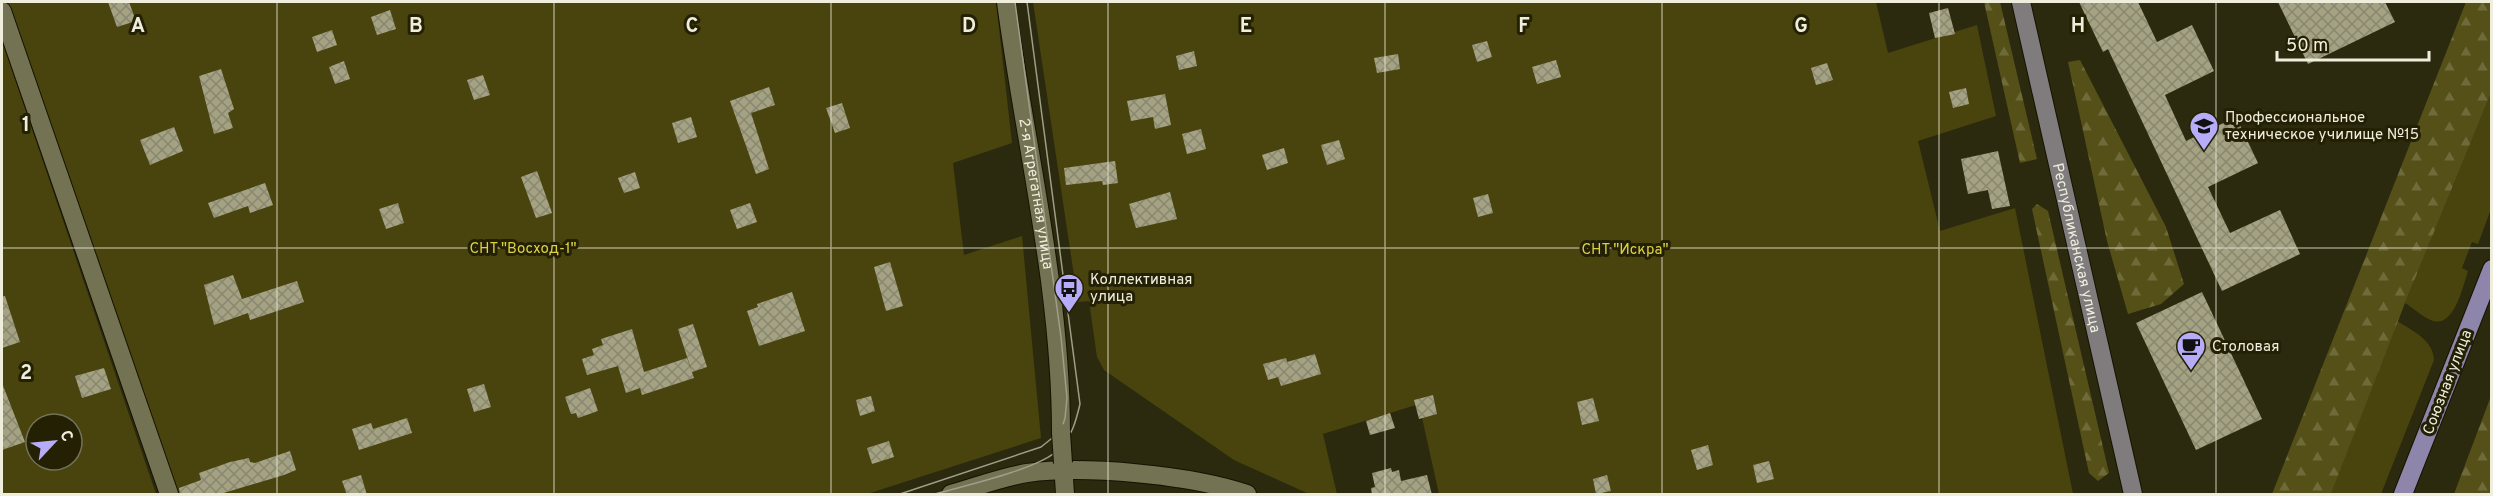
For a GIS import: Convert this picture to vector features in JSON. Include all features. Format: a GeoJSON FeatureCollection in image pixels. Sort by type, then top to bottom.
{"type":"FeatureCollection","features":[{"type":"Feature","properties":{"kind":"main road","name":"Республиканская улица"},"geometry":{"type":"LineString","coordinates":[[2021,2],[2133,495]]}},
{"type":"Feature","properties":{"kind":"main road","name":"Союзная улица"},"geometry":{"type":"LineString","coordinates":[[2403,495],[2492,269]]}},
{"type":"Feature","properties":{"kind":"street","name":"2-я Агрегатная улица"},"geometry":{"type":"LineString","coordinates":[[1006,2],[1043,224],[1062,401],[1061,433],[1065,495]]}},
{"type":"Feature","properties":{"kind":"street"},"geometry":{"type":"LineString","coordinates":[[2,11],[169,495]]}},
{"type":"Feature","properties":{"kind":"street"},"geometry":{"type":"LineString","coordinates":[[951,495],[1026,474],[1063,467],[1175,478],[1229,488],[1246,495]]}},
{"type":"Feature","properties":{"kind":"green space","name":"СНТ \"Восход-1\""},"geometry":{"type":"Polygon","coordinates":[[[6,2],[996,2],[1012,143],[953,163],[964,255],[1022,236],[1041,438],[867,494],[178,494],[6,2]]]}},
{"type":"Feature","properties":{"kind":"green space","name":"СНТ \"Искра\""},"geometry":{"type":"Polygon","coordinates":[[[1033,2],[1876,2],[1888,53],[1977,25],[1996,116],[1918,141],[1940,231],[2015,208],[2073,494],[1439,494],[1419,404],[1323,434],[1337,494],[1309,494],[1234,460],[1104,370],[1097,357],[1089,301],[1078,302],[1033,2]]]}},
{"type":"Feature","properties":{"kind":"green space"},"geometry":{"type":"Polygon","coordinates":[[[1984,2],[2000,2],[2037,159],[2020,163],[1984,2]]]}},
{"type":"Feature","properties":{"kind":"green space"},"geometry":{"type":"Polygon","coordinates":[[[2466,2],[2491,2],[2491,93],[2405,303],[2331,494],[2272,494],[2466,2]]]}},
{"type":"Feature","properties":{"kind":"green space"},"geometry":{"type":"Polygon","coordinates":[[[2,41],[156,494],[2,494],[2,41]]]}},
{"type":"Feature","properties":{"kind":"green space"},"geometry":{"type":"Polygon","coordinates":[[[2080,60],[2166,227],[2184,284],[2161,304],[2128,314],[2107,241],[2068,62],[2080,60]]]}},
{"type":"Feature","properties":{"kind":"green space"},"geometry":{"type":"Polygon","coordinates":[[[2491,93],[2491,209],[2478,244],[2472,242],[2462,268],[2468,271],[2457,304],[2447,318],[2433,321],[2405,303],[2491,93]]]}},
{"type":"Feature","properties":{"kind":"green space"},"geometry":{"type":"Polygon","coordinates":[[[2037,204],[2048,211],[2109,473],[2098,481],[2089,473],[2032,209],[2037,204]]]}},
{"type":"Feature","properties":{"kind":"green space"},"geometry":{"type":"Polygon","coordinates":[[[2397,321],[2426,342],[2433,353],[2434,360],[2381,494],[2331,494],[2397,321]]]}},
{"type":"Feature","properties":{"kind":"green space"},"geometry":{"type":"Polygon","coordinates":[[[2491,396],[2491,494],[2454,494],[2491,396]]]}},
{"type":"Feature","properties":{"kind":"building"},"geometry":{"type":"Polygon","coordinates":[[[108,2],[129,2],[136,21],[117,27],[108,2]]]}},
{"type":"Feature","properties":{"kind":"building","name":"Профессиональное техническое училище №15"},"geometry":{"type":"Polygon","coordinates":[[[2079,2],[2138,2],[2157,42],[2192,25],[2214,71],[2165,95],[2186,141],[2236,117],[2258,163],[2208,187],[2230,233],[2280,210],[2300,254],[2222,291],[2108,49],[2103,52],[2079,2]]]}},
{"type":"Feature","properties":{"kind":"building"},"geometry":{"type":"Polygon","coordinates":[[[2278,2],[2385,2],[2395,22],[2308,64],[2278,2]]]}},
{"type":"Feature","properties":{"kind":"building"},"geometry":{"type":"Polygon","coordinates":[[[1948,8],[1955,34],[1935,38],[1929,13],[1948,8]]]}},
{"type":"Feature","properties":{"kind":"building"},"geometry":{"type":"Polygon","coordinates":[[[390,10],[396,29],[377,35],[371,17],[390,10]]]}},
{"type":"Feature","properties":{"kind":"building"},"geometry":{"type":"Polygon","coordinates":[[[332,30],[337,45],[317,52],[312,37],[332,30]]]}},
{"type":"Feature","properties":{"kind":"building"},"geometry":{"type":"Polygon","coordinates":[[[1487,41],[1492,57],[1477,62],[1472,45],[1487,41]]]}},
{"type":"Feature","properties":{"kind":"building"},"geometry":{"type":"Polygon","coordinates":[[[1194,51],[1197,66],[1179,70],[1176,56],[1194,51]]]}},
{"type":"Feature","properties":{"kind":"building"},"geometry":{"type":"Polygon","coordinates":[[[1398,54],[1400,69],[1377,73],[1374,58],[1398,54]]]}},
{"type":"Feature","properties":{"kind":"building"},"geometry":{"type":"Polygon","coordinates":[[[1556,60],[1561,77],[1537,84],[1532,67],[1556,60]]]}},
{"type":"Feature","properties":{"kind":"building"},"geometry":{"type":"Polygon","coordinates":[[[344,61],[350,79],[335,84],[329,67],[344,61]]]}},
{"type":"Feature","properties":{"kind":"building"},"geometry":{"type":"Polygon","coordinates":[[[1827,63],[1833,80],[1816,85],[1811,68],[1827,63]]]}},
{"type":"Feature","properties":{"kind":"building"},"geometry":{"type":"Polygon","coordinates":[[[221,69],[234,109],[228,113],[233,128],[214,134],[199,76],[221,69]]]}},
{"type":"Feature","properties":{"kind":"building"},"geometry":{"type":"Polygon","coordinates":[[[483,75],[490,95],[474,100],[467,80],[483,75]]]}},
{"type":"Feature","properties":{"kind":"building"},"geometry":{"type":"Polygon","coordinates":[[[769,87],[775,105],[751,113],[769,169],[756,174],[730,101],[769,87]]]}},
{"type":"Feature","properties":{"kind":"building"},"geometry":{"type":"Polygon","coordinates":[[[1966,88],[1969,104],[1953,108],[1949,92],[1966,88]]]}},
{"type":"Feature","properties":{"kind":"building"},"geometry":{"type":"Polygon","coordinates":[[[1165,94],[1171,125],[1155,129],[1153,117],[1131,121],[1127,101],[1165,94]]]}},
{"type":"Feature","properties":{"kind":"building"},"geometry":{"type":"Polygon","coordinates":[[[842,103],[850,128],[835,133],[826,108],[842,103]]]}},
{"type":"Feature","properties":{"kind":"building"},"geometry":{"type":"Polygon","coordinates":[[[691,117],[697,137],[678,143],[672,123],[691,117]]]}},
{"type":"Feature","properties":{"kind":"building"},"geometry":{"type":"Polygon","coordinates":[[[174,127],[183,151],[150,165],[140,140],[174,127]]]}},
{"type":"Feature","properties":{"kind":"building"},"geometry":{"type":"Polygon","coordinates":[[[1201,129],[1206,149],[1187,154],[1182,134],[1201,129]]]}},
{"type":"Feature","properties":{"kind":"building"},"geometry":{"type":"Polygon","coordinates":[[[1339,140],[1345,159],[1327,165],[1321,145],[1339,140]]]}},
{"type":"Feature","properties":{"kind":"building"},"geometry":{"type":"Polygon","coordinates":[[[1284,148],[1288,163],[1267,170],[1262,155],[1284,148]]]}},
{"type":"Feature","properties":{"kind":"building"},"geometry":{"type":"Polygon","coordinates":[[[1998,151],[2010,206],[1992,209],[1988,190],[1968,194],[1961,159],[1998,151]]]}},
{"type":"Feature","properties":{"kind":"building"},"geometry":{"type":"Polygon","coordinates":[[[1115,161],[1118,183],[1103,185],[1102,181],[1066,185],[1064,168],[1115,161]]]}},
{"type":"Feature","properties":{"kind":"building"},"geometry":{"type":"Polygon","coordinates":[[[537,171],[552,213],[536,218],[521,177],[537,171]]]}},
{"type":"Feature","properties":{"kind":"building"},"geometry":{"type":"Polygon","coordinates":[[[635,172],[640,188],[624,193],[618,178],[635,172]]]}},
{"type":"Feature","properties":{"kind":"building"},"geometry":{"type":"Polygon","coordinates":[[[265,183],[273,205],[250,213],[248,206],[214,218],[208,203],[265,183]]]}},
{"type":"Feature","properties":{"kind":"building"},"geometry":{"type":"Polygon","coordinates":[[[1170,192],[1177,219],[1136,228],[1129,204],[1170,192]]]}},
{"type":"Feature","properties":{"kind":"building"},"geometry":{"type":"Polygon","coordinates":[[[1488,194],[1493,213],[1478,217],[1473,198],[1488,194]]]}},
{"type":"Feature","properties":{"kind":"building"},"geometry":{"type":"Polygon","coordinates":[[[398,203],[404,223],[386,229],[379,209],[398,203]]]}},
{"type":"Feature","properties":{"kind":"building"},"geometry":{"type":"Polygon","coordinates":[[[750,203],[757,222],[737,229],[730,210],[750,203]]]}},
{"type":"Feature","properties":{"kind":"building"},"geometry":{"type":"Polygon","coordinates":[[[890,262],[903,306],[886,311],[874,267],[890,262]]]}},
{"type":"Feature","properties":{"kind":"building"},"geometry":{"type":"Polygon","coordinates":[[[233,275],[242,299],[297,281],[304,302],[250,320],[248,313],[214,325],[204,285],[233,275]]]}},
{"type":"Feature","properties":{"kind":"building"},"geometry":{"type":"Polygon","coordinates":[[[792,292],[805,331],[759,346],[747,311],[758,307],[757,304],[792,292]]]}},
{"type":"Feature","properties":{"kind":"building"},"geometry":{"type":"Polygon","coordinates":[[[2202,292],[2262,419],[2196,450],[2136,323],[2202,292]]]}},
{"type":"Feature","properties":{"kind":"building"},"geometry":{"type":"Polygon","coordinates":[[[2,296],[5,296],[20,342],[2,348],[2,296]]]}},
{"type":"Feature","properties":{"kind":"building"},"geometry":{"type":"Polygon","coordinates":[[[693,324],[707,367],[692,372],[678,329],[693,324]]]}},
{"type":"Feature","properties":{"kind":"building"},"geometry":{"type":"Polygon","coordinates":[[[632,329],[644,372],[687,358],[694,378],[642,395],[640,388],[626,393],[618,366],[587,375],[582,359],[594,355],[592,349],[603,345],[601,339],[632,329]]]}},
{"type":"Feature","properties":{"kind":"building"},"geometry":{"type":"Polygon","coordinates":[[[1315,354],[1321,374],[1281,386],[1278,377],[1268,380],[1263,364],[1286,358],[1287,362],[1315,354]]]}},
{"type":"Feature","properties":{"kind":"building"},"geometry":{"type":"Polygon","coordinates":[[[104,368],[111,389],[82,398],[75,376],[104,368]]]}},
{"type":"Feature","properties":{"kind":"building"},"geometry":{"type":"Polygon","coordinates":[[[2,383],[24,442],[2,450],[2,383]]]}},
{"type":"Feature","properties":{"kind":"building"},"geometry":{"type":"Polygon","coordinates":[[[484,384],[491,407],[474,412],[467,389],[484,384]]]}},
{"type":"Feature","properties":{"kind":"building"},"geometry":{"type":"Polygon","coordinates":[[[590,388],[598,411],[578,418],[576,413],[571,414],[565,397],[590,388]]]}},
{"type":"Feature","properties":{"kind":"building"},"geometry":{"type":"Polygon","coordinates":[[[1433,395],[1437,414],[1419,419],[1414,400],[1433,395]]]}},
{"type":"Feature","properties":{"kind":"building"},"geometry":{"type":"Polygon","coordinates":[[[871,396],[875,411],[860,416],[856,400],[871,396]]]}},
{"type":"Feature","properties":{"kind":"building"},"geometry":{"type":"Polygon","coordinates":[[[1593,398],[1599,421],[1582,425],[1577,402],[1593,398]]]}},
{"type":"Feature","properties":{"kind":"building"},"geometry":{"type":"Polygon","coordinates":[[[1390,413],[1395,428],[1370,435],[1366,421],[1390,413]]]}},
{"type":"Feature","properties":{"kind":"building"},"geometry":{"type":"Polygon","coordinates":[[[407,418],[412,433],[359,450],[352,429],[371,423],[373,429],[407,418]]]}},
{"type":"Feature","properties":{"kind":"building"},"geometry":{"type":"Polygon","coordinates":[[[889,441],[894,457],[872,464],[867,448],[889,441]]]}},
{"type":"Feature","properties":{"kind":"building"},"geometry":{"type":"Polygon","coordinates":[[[1708,445],[1713,465],[1697,470],[1691,450],[1708,445]]]}},
{"type":"Feature","properties":{"kind":"building"},"geometry":{"type":"Polygon","coordinates":[[[290,451],[296,470],[284,475],[217,495],[180,495],[179,488],[201,480],[199,473],[249,458],[250,462],[255,463],[290,451]]]}},
{"type":"Feature","properties":{"kind":"building"},"geometry":{"type":"Polygon","coordinates":[[[1769,461],[1774,479],[1757,483],[1753,465],[1769,461]]]}},
{"type":"Feature","properties":{"kind":"building"},"geometry":{"type":"Polygon","coordinates":[[[1391,468],[1392,472],[1399,470],[1401,481],[1427,475],[1432,495],[1372,495],[1371,488],[1375,487],[1372,473],[1391,468]]]}},
{"type":"Feature","properties":{"kind":"building"},"geometry":{"type":"Polygon","coordinates":[[[361,475],[367,495],[347,495],[342,481],[361,475]]]}},
{"type":"Feature","properties":{"kind":"building"},"geometry":{"type":"Polygon","coordinates":[[[1607,475],[1611,491],[1596,494],[1593,479],[1607,475]]]}},
{"type":"Feature","properties":{"kind":"tram line"},"geometry":{"type":"LineString","coordinates":[[900,494],[1041,447],[1061,431],[1065,418],[1067,398],[1061,337],[1015,2]]}},
{"type":"Feature","properties":{"kind":"tram line"},"geometry":{"type":"LineString","coordinates":[[935,494],[1000,476],[1048,457],[1063,445],[1070,434],[1080,404],[1027,2]]}},
{"type":"Feature","properties":{"kind":"place","name":"Профессиональное техническое училище №15"},"geometry":{"type":"Point","coordinates":[2204,152]}},
{"type":"Feature","properties":{"kind":"place","name":"Коллективная улица"},"geometry":{"type":"Point","coordinates":[1069,314]}},
{"type":"Feature","properties":{"kind":"place","name":"Столовая"},"geometry":{"type":"Point","coordinates":[2191,372]}}]}
